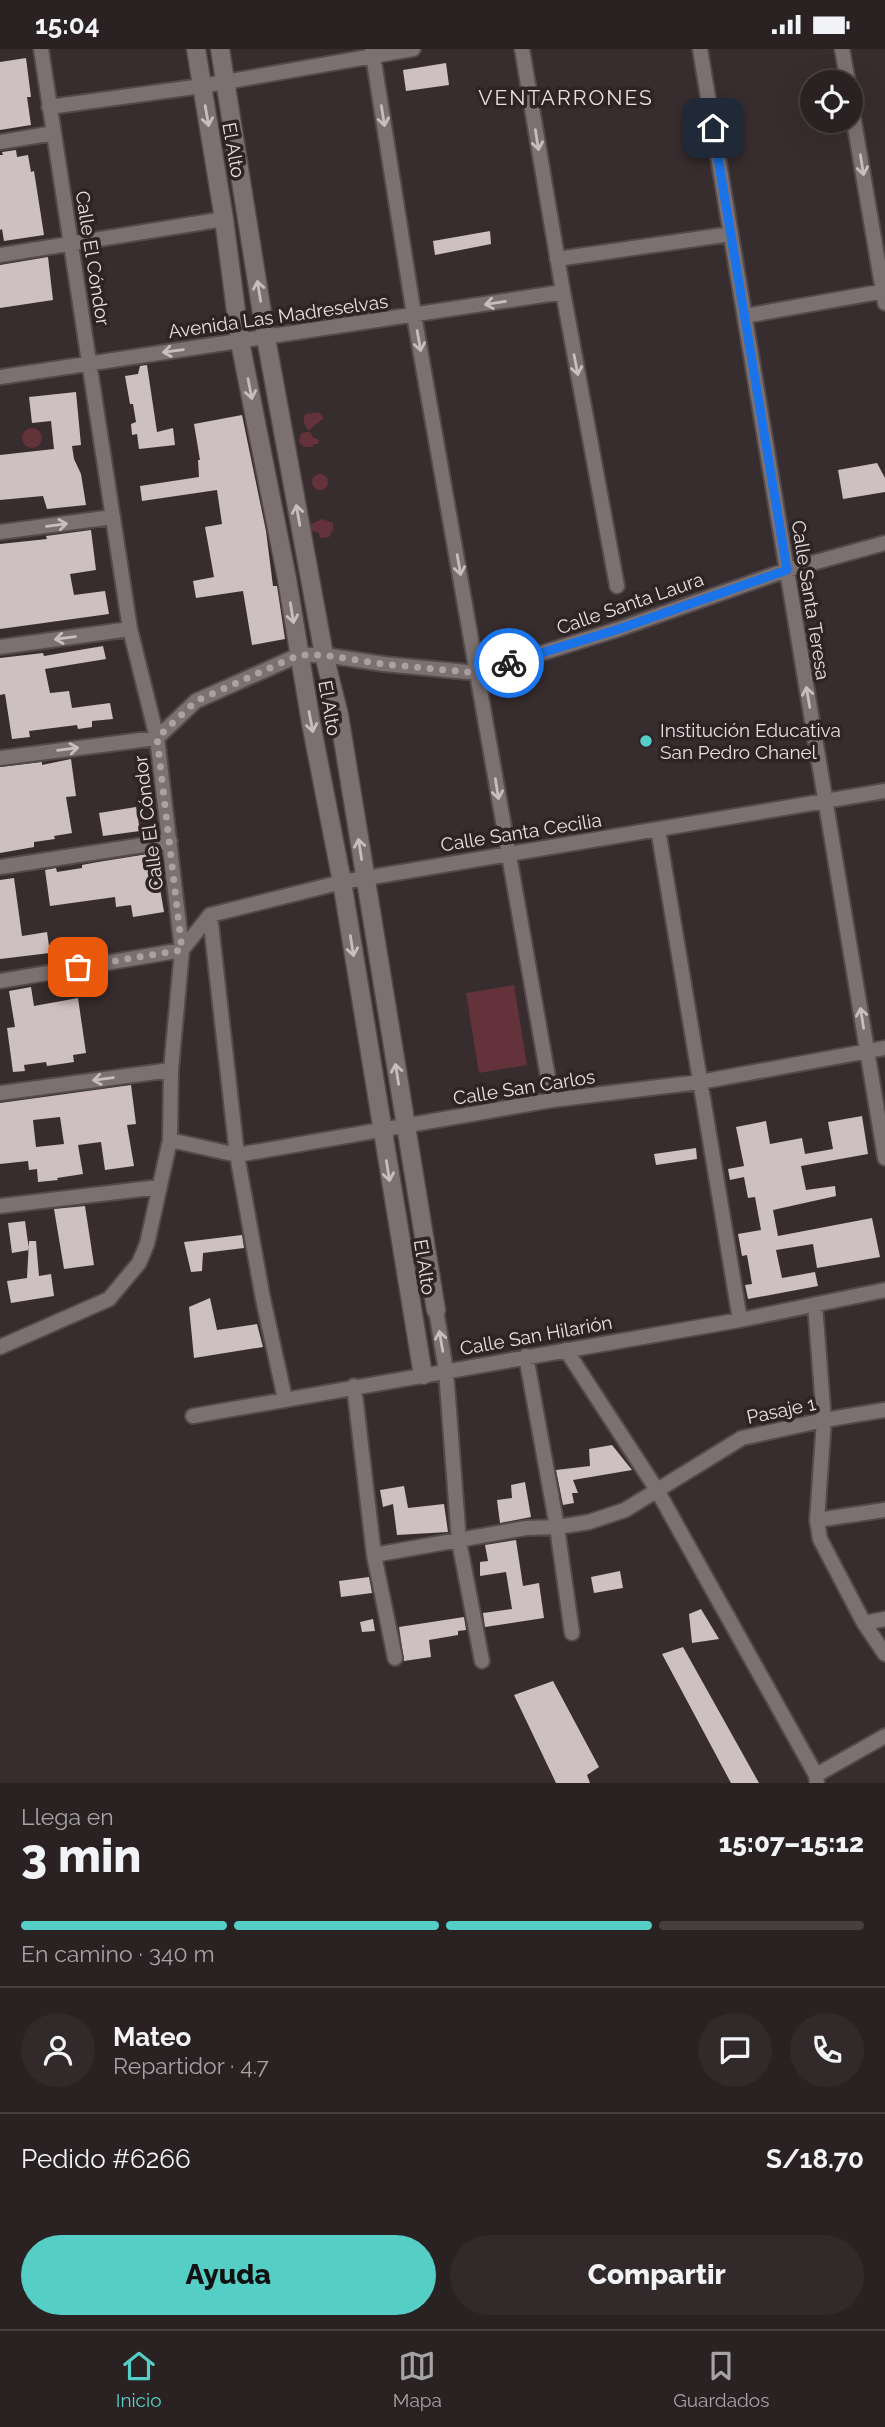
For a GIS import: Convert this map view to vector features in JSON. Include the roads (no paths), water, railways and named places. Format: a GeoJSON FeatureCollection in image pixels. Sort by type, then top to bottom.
{"type":"FeatureCollection","features":[{"type":"Feature","properties":{"kind":"street","name":"Calle El Cóndor"},"geometry":{"type":"LineString","coordinates":[[0,1347],[109,1299],[139,1263],[147,1244],[170,1140],[171,1070],[182,950],[157,738],[130,629],[41,49]]}},
{"type":"Feature","properties":{"kind":"street","name":"El Alto"},"geometry":{"type":"LineString","coordinates":[[195,49],[224,219],[240,342],[287,579],[342,882],[423,1375]]}},
{"type":"Feature","properties":{"kind":"street","name":"El Alto"},"geometry":{"type":"LineString","coordinates":[[220,49],[266,338],[324,655],[339,715],[446,1371],[459,1541],[482,1661]]}},
{"type":"Feature","properties":{"kind":"street"},"geometry":{"type":"LineString","coordinates":[[49,107],[226,82],[372,52],[413,49]]}},
{"type":"Feature","properties":{"kind":"street"},"geometry":{"type":"LineString","coordinates":[[522,49],[557,259],[617,586]]}},
{"type":"Feature","properties":{"kind":"street","name":"Calle Santa Teresa"},"geometry":{"type":"LineString","coordinates":[[700,49],[885,1158]]}},
{"type":"Feature","properties":{"kind":"street"},"geometry":{"type":"LineString","coordinates":[[842,49],[846,70]]}},
{"type":"Feature","properties":{"kind":"street"},"geometry":{"type":"LineString","coordinates":[[372,52],[414,315],[552,1100]]}},
{"type":"Feature","properties":{"kind":"street"},"geometry":{"type":"LineString","coordinates":[[0,142],[54,133]]}},
{"type":"Feature","properties":{"kind":"street"},"geometry":{"type":"LineString","coordinates":[[745,316],[884,295],[856,133]]}},
{"type":"Feature","properties":{"kind":"street"},"geometry":{"type":"LineString","coordinates":[[0,255],[71,246],[224,219]]}},
{"type":"Feature","properties":{"kind":"street"},"geometry":{"type":"LineString","coordinates":[[557,259],[731,235]]}},
{"type":"Feature","properties":{"kind":"street","name":"Avenida Las Madreselvas"},"geometry":{"type":"LineString","coordinates":[[0,377],[563,292]]}},
{"type":"Feature","properties":{"kind":"street"},"geometry":{"type":"LineString","coordinates":[[0,532],[113,517]]}},
{"type":"Feature","properties":{"kind":"street","name":"Calle Santa Laura"},"geometry":{"type":"LineString","coordinates":[[157,738],[196,701],[299,655],[324,655],[478,673],[619,629],[787,570],[885,543]]}},
{"type":"Feature","properties":{"kind":"street"},"geometry":{"type":"LineString","coordinates":[[0,647],[130,629]]}},
{"type":"Feature","properties":{"kind":"street"},"geometry":{"type":"LineString","coordinates":[[0,758],[157,738]]}},
{"type":"Feature","properties":{"kind":"street","name":"Calle Santa Cecilia"},"geometry":{"type":"LineString","coordinates":[[210,915],[342,882],[885,791]]}},
{"type":"Feature","properties":{"kind":"street"},"geometry":{"type":"LineString","coordinates":[[658,829],[740,1319]]}},
{"type":"Feature","properties":{"kind":"street"},"geometry":{"type":"LineString","coordinates":[[0,867],[170,841]]}},
{"type":"Feature","properties":{"kind":"street"},"geometry":{"type":"LineString","coordinates":[[0,981],[182,950],[210,915]]}},
{"type":"Feature","properties":{"kind":"street"},"geometry":{"type":"LineString","coordinates":[[210,915],[237,1155],[263,1299],[285,1399]]}},
{"type":"Feature","properties":{"kind":"street","name":"Calle San Carlos"},"geometry":{"type":"LineString","coordinates":[[170,1140],[237,1155],[552,1100],[700,1081],[885,1048]]}},
{"type":"Feature","properties":{"kind":"street"},"geometry":{"type":"LineString","coordinates":[[0,1093],[171,1070]]}},
{"type":"Feature","properties":{"kind":"street"},"geometry":{"type":"LineString","coordinates":[[0,1206],[159,1187]]}},
{"type":"Feature","properties":{"kind":"street","name":"Calle San Hilarión"},"geometry":{"type":"LineString","coordinates":[[193,1416],[740,1319],[885,1290]]}},
{"type":"Feature","properties":{"kind":"street"},"geometry":{"type":"LineString","coordinates":[[815,1305],[824,1420],[817,1520],[820,1539],[864,1623],[885,1654]]}},
{"type":"Feature","properties":{"kind":"street"},"geometry":{"type":"LineString","coordinates":[[566,1350],[657,1490],[817,1779],[885,1736]]}},
{"type":"Feature","properties":{"kind":"street"},"geometry":{"type":"LineString","coordinates":[[526,1356],[557,1527],[572,1633]]}},
{"type":"Feature","properties":{"kind":"street"},"geometry":{"type":"LineString","coordinates":[[355,1386],[374,1555],[394,1658]]}},
{"type":"Feature","properties":{"kind":"street","name":"Pasaje 1"},"geometry":{"type":"LineString","coordinates":[[374,1555],[526,1528],[589,1522],[625,1510],[742,1438],[885,1410]]}},
{"type":"Feature","properties":{"kind":"street"},"geometry":{"type":"LineString","coordinates":[[817,1520],[885,1510]]}},
{"type":"Feature","properties":{"kind":"street"},"geometry":{"type":"LineString","coordinates":[[864,1623],[885,1619]]}},
{"type":"Feature","properties":{"kind":"place","name":"Institución Educativa San Pedro Chanel"},"geometry":{"type":"Point","coordinates":[646,741]}},
{"type":"Feature","properties":{"kind":"district","name":"VENTARRONES"},"geometry":{"type":"Point","coordinates":[566,98]}}]}
